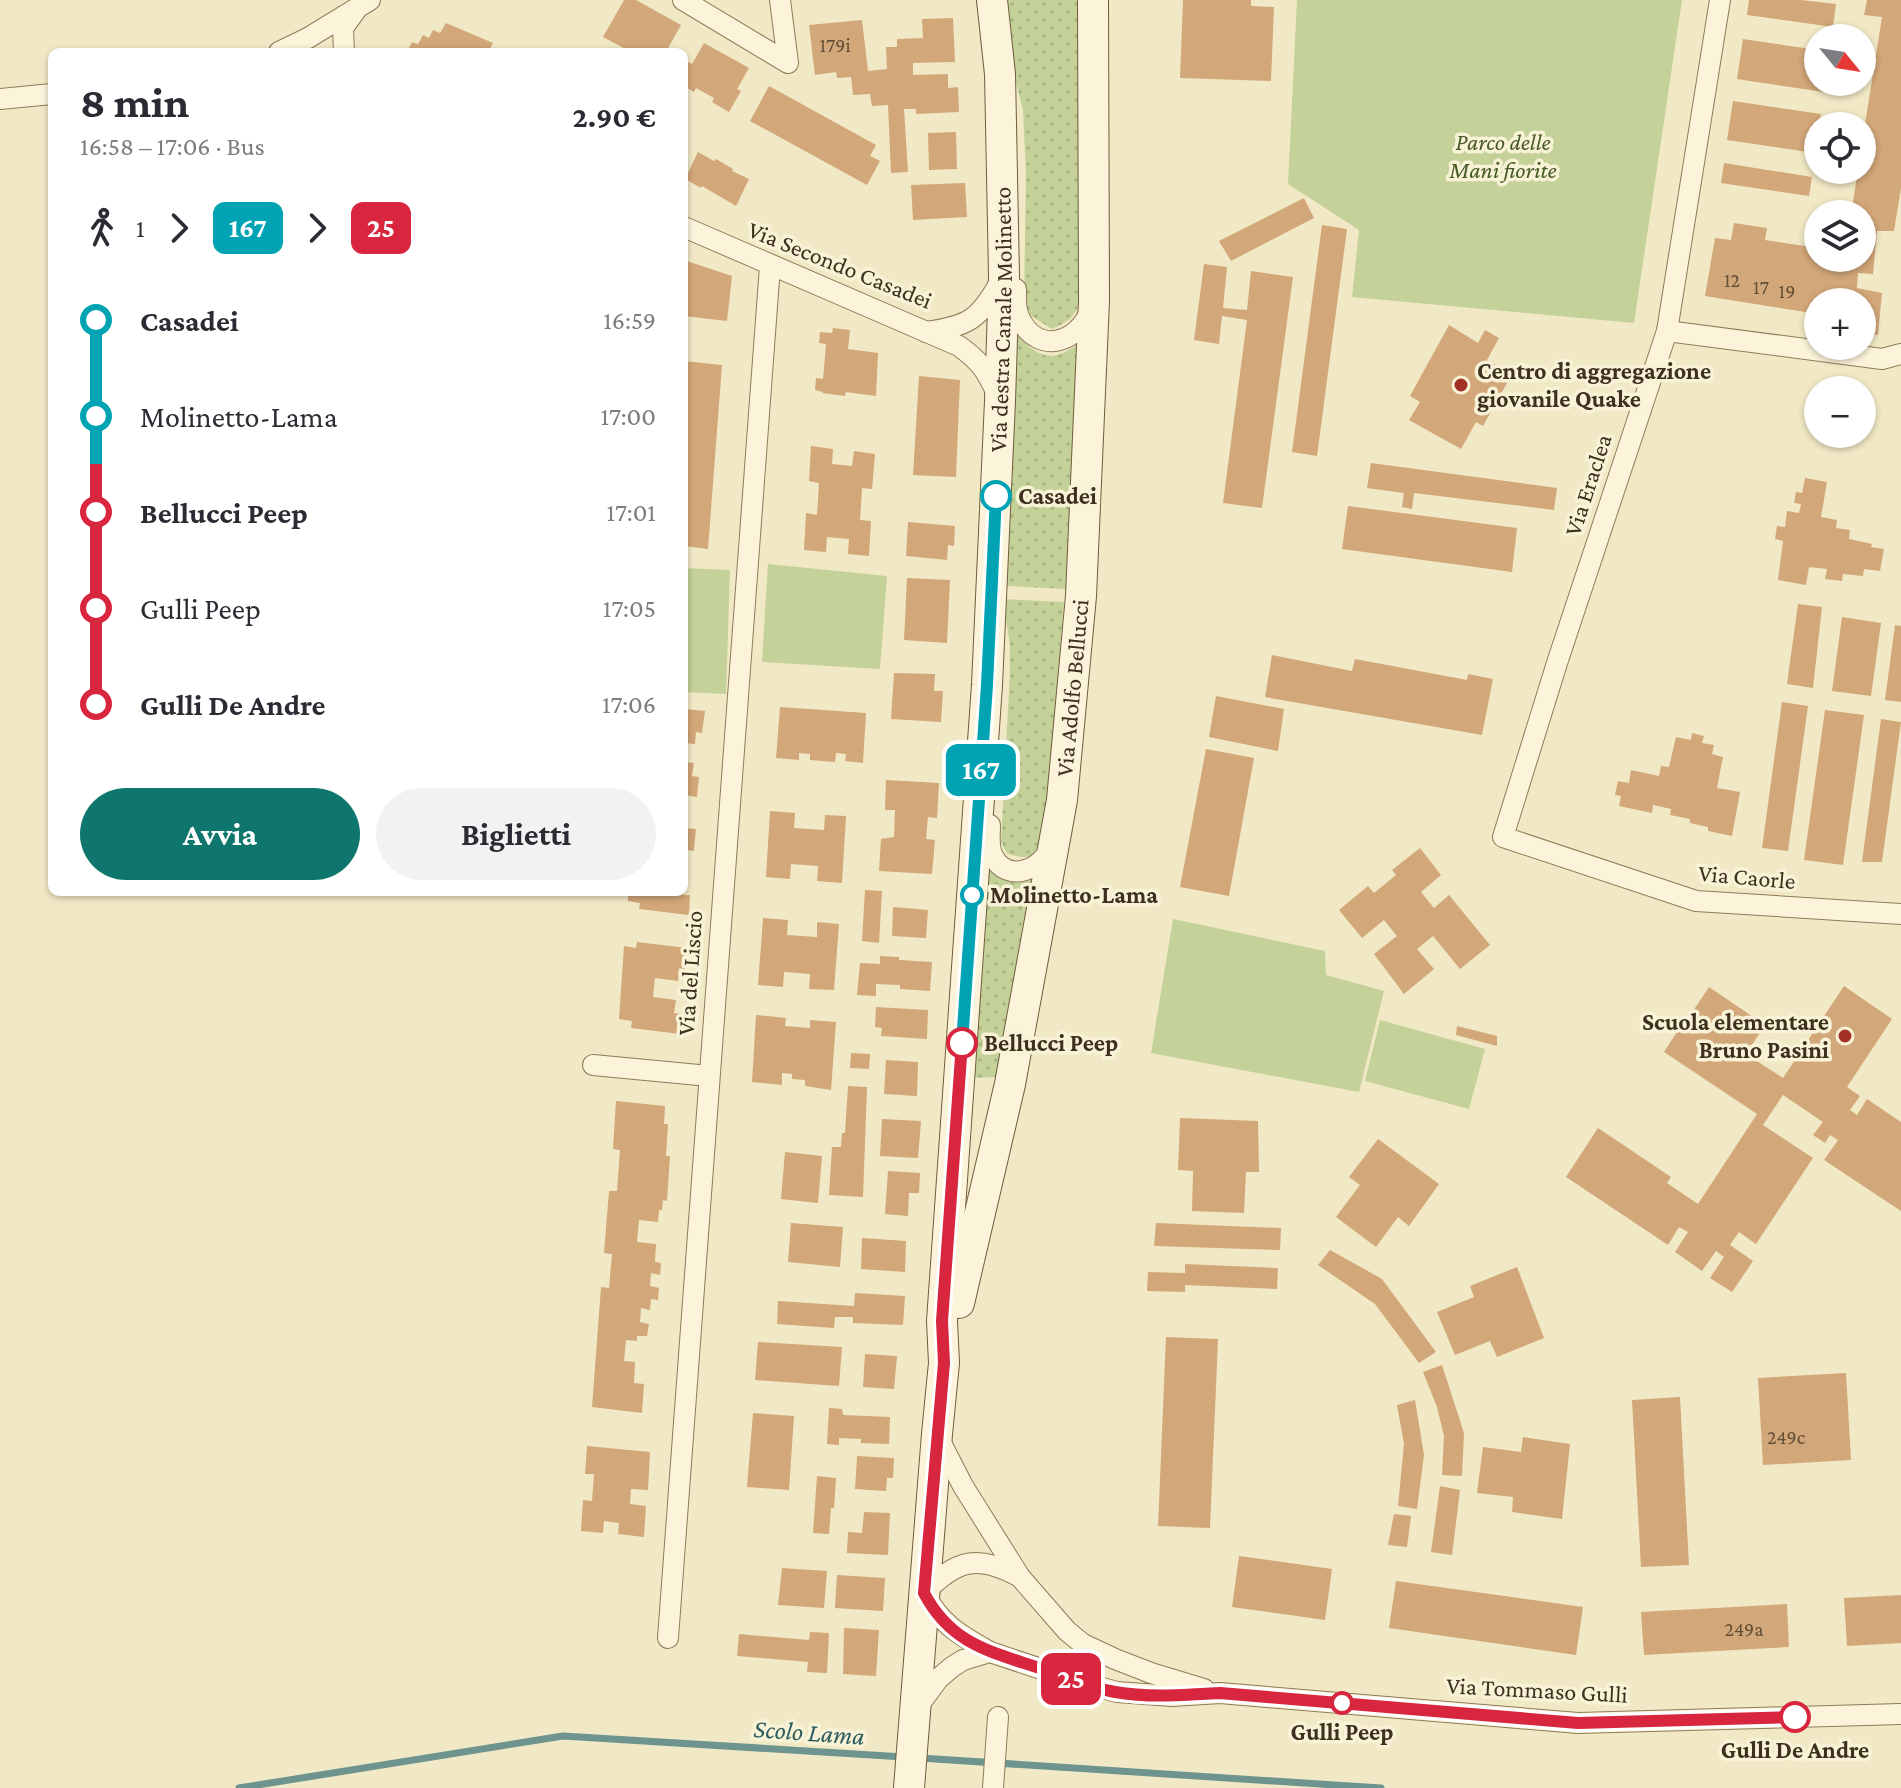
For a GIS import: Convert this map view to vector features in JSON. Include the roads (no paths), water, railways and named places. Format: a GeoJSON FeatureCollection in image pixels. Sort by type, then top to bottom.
{"type":"FeatureCollection","features":[{"type":"Feature","properties":{"kind":"street"},"geometry":{"type":"LineString","coordinates":[[683,0],[788,63],[780,0]]}},
{"type":"Feature","properties":{"kind":"street","name":"Via destra Canale Molinetto"},"geometry":{"type":"LineString","coordinates":[[909,1788],[944,1363],[942,1321],[987,685],[1004,276],[1000,74],[992,0]]}},
{"type":"Feature","properties":{"kind":"street","name":"Via Adolfo Bellucci"},"geometry":{"type":"LineString","coordinates":[[944,1363],[1010,1084],[1059,821],[1081,596],[1094,301],[1093,0]]}},
{"type":"Feature","properties":{"kind":"street","name":"Via Eraclea"},"geometry":{"type":"LineString","coordinates":[[1503,837],[1667,331],[1720,0]]}},
{"type":"Feature","properties":{"kind":"street"},"geometry":{"type":"LineString","coordinates":[[287,48],[364,4]]}},
{"type":"Feature","properties":{"kind":"street"},"geometry":{"type":"LineString","coordinates":[[344,48],[343,28],[364,4]]}},
{"type":"Feature","properties":{"kind":"street"},"geometry":{"type":"LineString","coordinates":[[1000,74],[1008,123],[1017,311],[1021,322],[1039,337],[1059,341],[1079,330],[1086,322],[1094,301]]}},
{"type":"Feature","properties":{"kind":"street"},"geometry":{"type":"LineString","coordinates":[[0,99],[48,94]]}},
{"type":"Feature","properties":{"kind":"street","name":"Via Secondo Casadei"},"geometry":{"type":"LineString","coordinates":[[688,229],[926,332],[966,323],[986,307],[1004,276]]}},
{"type":"Feature","properties":{"kind":"street","name":"Via del Liscio"},"geometry":{"type":"LineString","coordinates":[[668,1638],[770,266]]}},
{"type":"Feature","properties":{"kind":"street"},"geometry":{"type":"LineString","coordinates":[[1667,331],[1882,359],[1901,354]]}},
{"type":"Feature","properties":{"kind":"street"},"geometry":{"type":"LineString","coordinates":[[926,332],[959,346],[976,358],[984,366],[1000,401]]}},
{"type":"Feature","properties":{"kind":"street"},"geometry":{"type":"LineString","coordinates":[[987,685],[990,850],[993,858],[1008,870],[1021,872],[1033,869],[1049,852],[1059,821]]}},
{"type":"Feature","properties":{"kind":"street","name":"Via Caorle"},"geometry":{"type":"LineString","coordinates":[[1503,837],[1696,901],[1901,914]]}},
{"type":"Feature","properties":{"kind":"street"},"geometry":{"type":"LineString","coordinates":[[593,1065],[709,1076]]}},
{"type":"Feature","properties":{"kind":"street","name":"Via Tommaso Gulli"},"geometry":{"type":"LineString","coordinates":[[937,1434],[950,1464],[1020,1577],[1067,1631],[1083,1644],[1151,1673],[1220,1693]]}},
{"type":"Feature","properties":{"kind":"street","name":"Via Tommaso Gulli"},"geometry":{"type":"LineString","coordinates":[[1020,1577],[996,1565],[971,1563],[950,1570],[924,1593],[947,1626],[990,1652],[1117,1692],[1172,1696],[1220,1693],[1578,1723],[1901,1714]]}},
{"type":"Feature","properties":{"kind":"street"},"geometry":{"type":"LineString","coordinates":[[914,1718],[928,1692],[952,1667],[963,1660],[990,1652]]}},
{"type":"Feature","properties":{"kind":"street"},"geometry":{"type":"LineString","coordinates":[[993,1788],[998,1724]]}},
{"type":"Feature","properties":{"kind":"waterway","name":"Scolo Lama"},"geometry":{"type":"LineString","coordinates":[[239,1788],[563,1736],[904,1757]]}},
{"type":"Feature","properties":{"kind":"waterway","name":"Scolo Lama"},"geometry":{"type":"LineString","coordinates":[[920,1758],[1381,1788]]}},
{"type":"Feature","properties":{"kind":"place","name":"Centro di aggregazione giovanile Quake"},"geometry":{"type":"Point","coordinates":[1461,385]}},
{"type":"Feature","properties":{"kind":"place","name":"Casadei"},"geometry":{"type":"Point","coordinates":[996,496]}},
{"type":"Feature","properties":{"kind":"place","name":"Molinetto-Lama"},"geometry":{"type":"Point","coordinates":[972,895]}},
{"type":"Feature","properties":{"kind":"place","name":"Scuola elementare Bruno Pasini"},"geometry":{"type":"Point","coordinates":[1845,1036]}},
{"type":"Feature","properties":{"kind":"place","name":"Bellucci Peep"},"geometry":{"type":"Point","coordinates":[962,1043]}},
{"type":"Feature","properties":{"kind":"place","name":"Gulli Peep"},"geometry":{"type":"Point","coordinates":[1342,1703]}},
{"type":"Feature","properties":{"kind":"place","name":"Gulli De Andre"},"geometry":{"type":"Point","coordinates":[1795,1717]}},
{"type":"Feature","properties":{"kind":"park label","name":"Parco delle Mani fiorite"},"geometry":{"type":"Point","coordinates":[1503,156]}}]}
